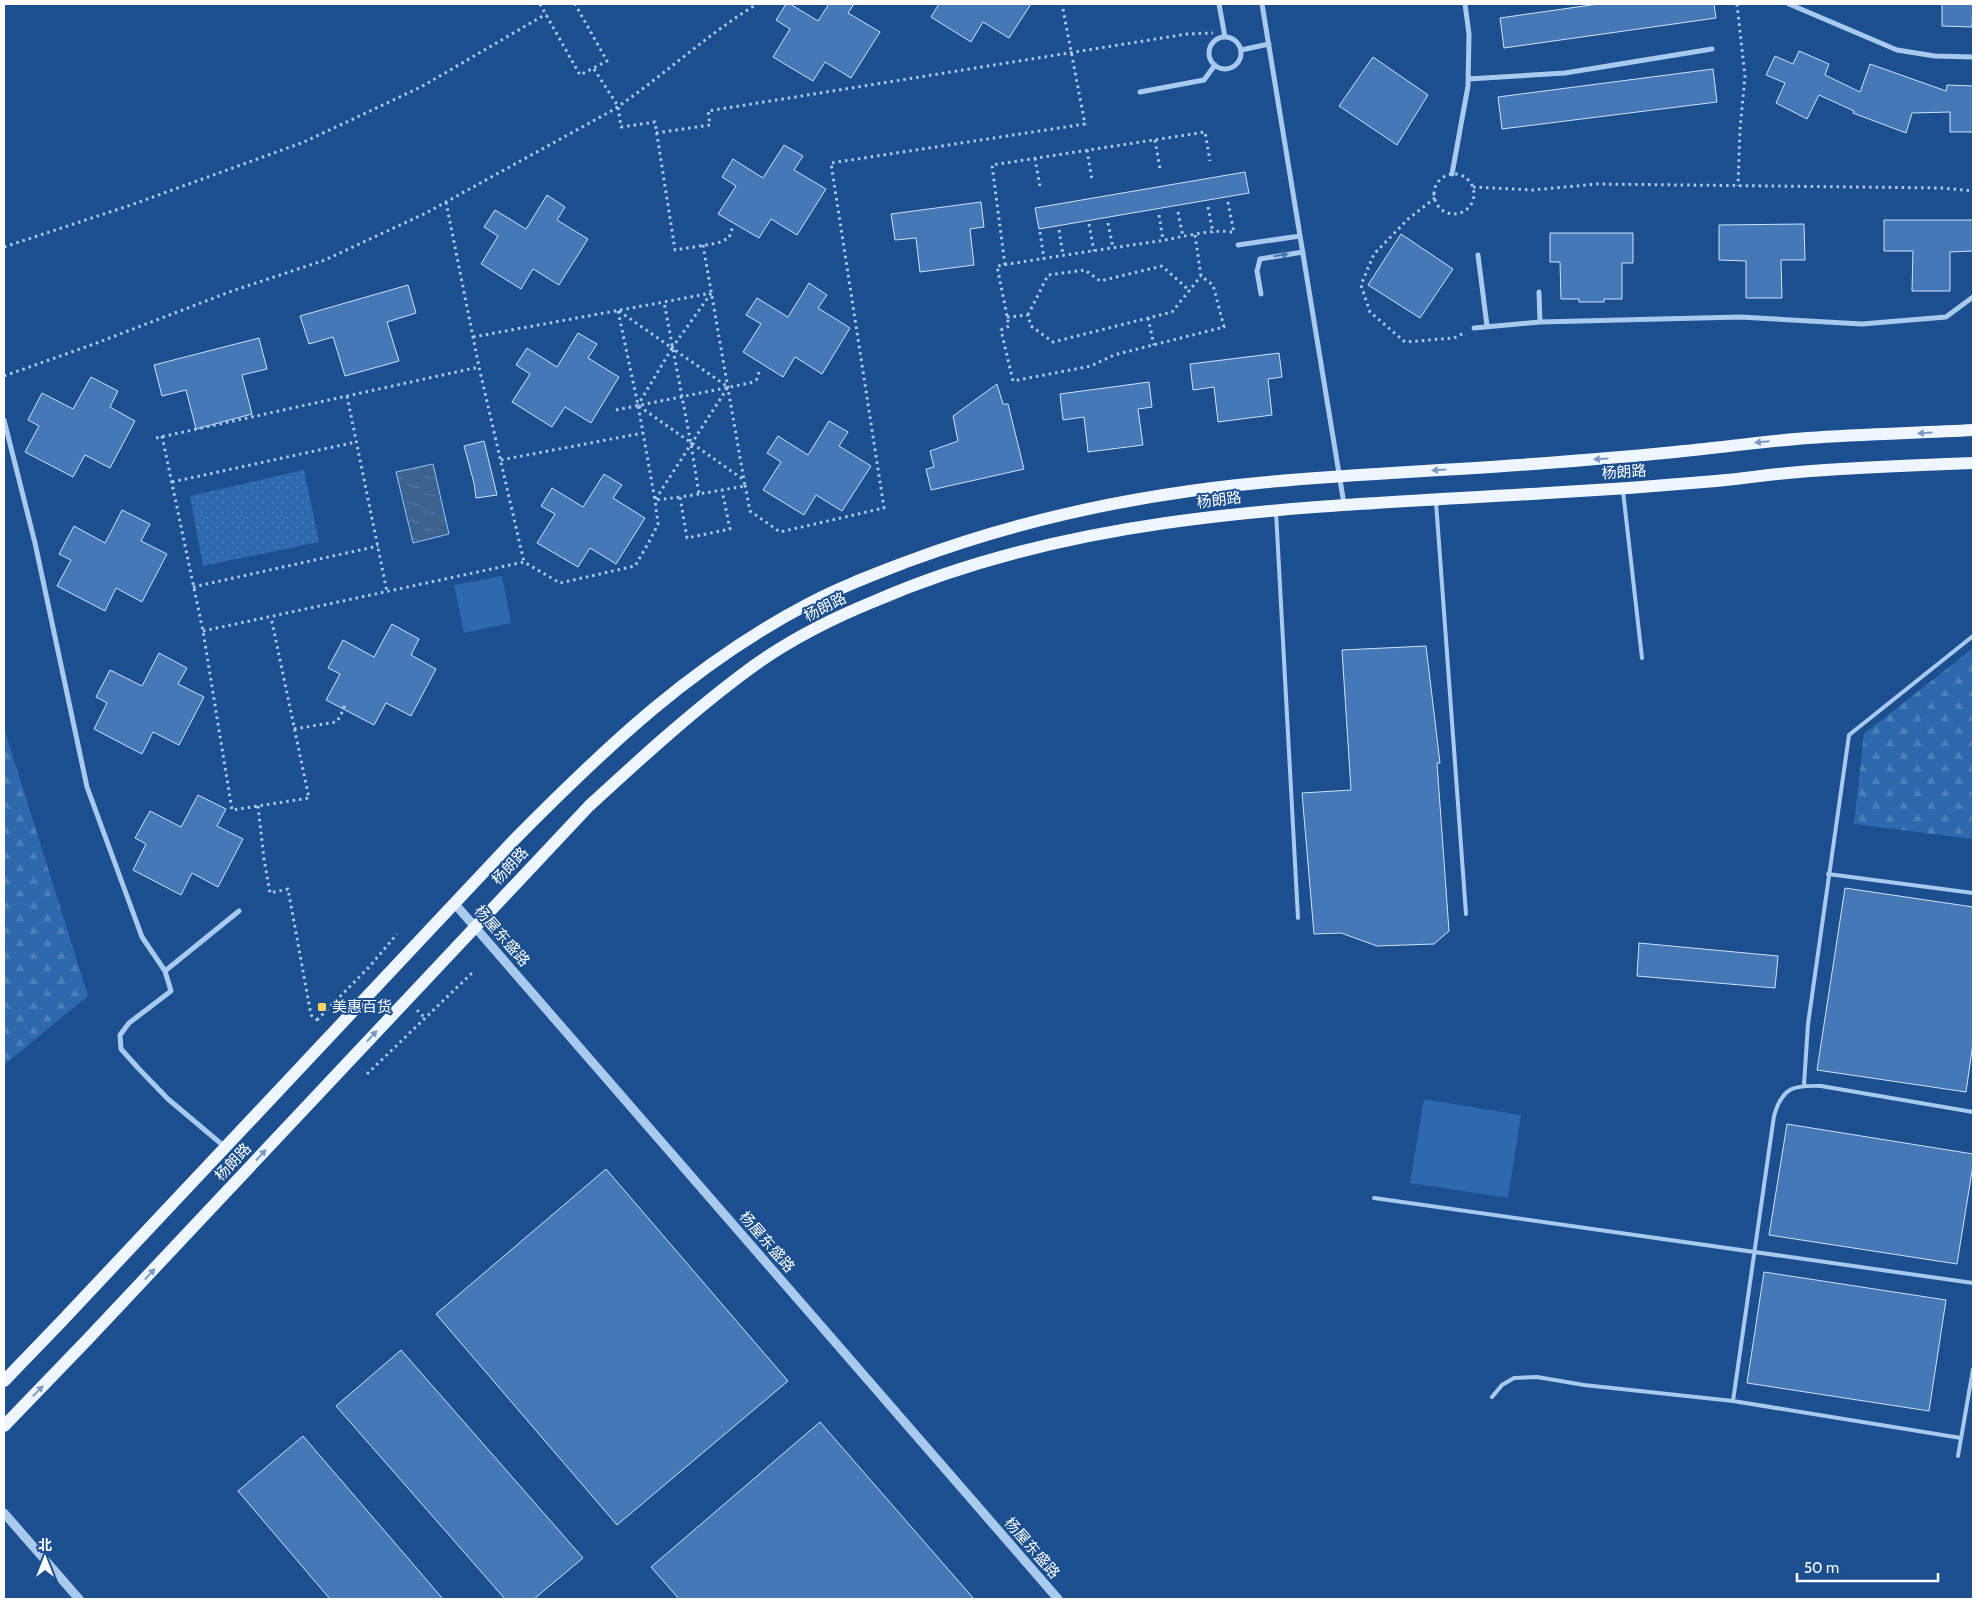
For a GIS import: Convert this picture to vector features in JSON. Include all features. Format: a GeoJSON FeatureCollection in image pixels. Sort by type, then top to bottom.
{"type":"FeatureCollection","features":[{"type":"Feature","properties":{"kind":"main road","name":"杨朗路"},"geometry":{"type":"LineString","coordinates":[[4,1381],[578,775],[659,703],[718,658],[764,628],[812,602],[865,578],[937,551],[1004,529],[1107,505],[1198,491],[1265,482],[1612,458],[1813,438],[1973,430]]}},
{"type":"Feature","properties":{"kind":"main road","name":"杨朗路"},"geometry":{"type":"LineString","coordinates":[[4,1426],[94,1333],[589,806],[638,761],[742,674],[797,639],[872,602],[929,579],[982,562],[1104,534],[1175,522],[1276,510],[1623,488],[1718,481],[1807,471],[1973,463]]}},
{"type":"Feature","properties":{"kind":"street"},"geometry":{"type":"LineString","coordinates":[[1219,4],[1222,37]]}},
{"type":"Feature","properties":{"kind":"street"},"geometry":{"type":"LineString","coordinates":[[1262,4],[1345,505]]}},
{"type":"Feature","properties":{"kind":"street"},"geometry":{"type":"LineString","coordinates":[[1452,174],[1468,79],[1469,34],[1465,4]]}},
{"type":"Feature","properties":{"kind":"street"},"geometry":{"type":"LineString","coordinates":[[1789,4],[1897,50],[1935,56],[1973,57]]}},
{"type":"Feature","properties":{"kind":"street"},"geometry":{"type":"LineString","coordinates":[[1222,37],[1235,40],[1241,50],[1240,60],[1233,68],[1223,69],[1214,65],[1210,60],[1209,50],[1211,45],[1222,37]]}},
{"type":"Feature","properties":{"kind":"street"},"geometry":{"type":"LineString","coordinates":[[1241,50],[1268,44]]}},
{"type":"Feature","properties":{"kind":"street"},"geometry":{"type":"LineString","coordinates":[[1468,79],[1566,73],[1712,49]]}},
{"type":"Feature","properties":{"kind":"street"},"geometry":{"type":"LineString","coordinates":[[1140,92],[1204,80],[1214,65]]}},
{"type":"Feature","properties":{"kind":"street"},"geometry":{"type":"LineString","coordinates":[[1238,245],[1300,236]]}},
{"type":"Feature","properties":{"kind":"street"},"geometry":{"type":"LineString","coordinates":[[1261,294],[1258,271],[1260,259],[1303,252]]}},
{"type":"Feature","properties":{"kind":"street"},"geometry":{"type":"LineString","coordinates":[[1478,255],[1487,326]]}},
{"type":"Feature","properties":{"kind":"street"},"geometry":{"type":"LineString","coordinates":[[1539,292],[1540,322]]}},
{"type":"Feature","properties":{"kind":"street"},"geometry":{"type":"LineString","coordinates":[[1474,328],[1540,322],[1740,317],[1862,324],[1946,318],[1973,297]]}},
{"type":"Feature","properties":{"kind":"street"},"geometry":{"type":"LineString","coordinates":[[4,420],[35,543],[87,787],[142,937],[165,971],[171,991],[129,1022],[120,1035],[121,1049],[168,1099],[226,1147]]}},
{"type":"Feature","properties":{"kind":"street","name":"杨屋东盛路"},"geometry":{"type":"LineString","coordinates":[[455,904],[1058,1599]]}},
{"type":"Feature","properties":{"kind":"street"},"geometry":{"type":"LineString","coordinates":[[165,971],[239,911]]}},
{"type":"Feature","properties":{"kind":"street"},"geometry":{"type":"LineString","coordinates":[[4,1513],[79,1599]]}},
{"type":"Feature","properties":{"kind":"lane"},"geometry":{"type":"LineString","coordinates":[[1623,488],[1642,658]]}},
{"type":"Feature","properties":{"kind":"lane"},"geometry":{"type":"LineString","coordinates":[[1435,499],[1466,914]]}},
{"type":"Feature","properties":{"kind":"lane"},"geometry":{"type":"LineString","coordinates":[[1276,510],[1298,918]]}},
{"type":"Feature","properties":{"kind":"lane"},"geometry":{"type":"LineString","coordinates":[[1804,1086],[1808,1024],[1826,908],[1828,874],[1849,735],[1973,636]]}},
{"type":"Feature","properties":{"kind":"lane"},"geometry":{"type":"LineString","coordinates":[[1828,874],[1973,893]]}},
{"type":"Feature","properties":{"kind":"lane"},"geometry":{"type":"LineString","coordinates":[[1733,1401],[1753,1252],[1778,1100],[1788,1090],[1804,1086],[1822,1086],[1973,1112]]}},
{"type":"Feature","properties":{"kind":"lane"},"geometry":{"type":"LineString","coordinates":[[1374,1198],[1973,1283]]}},
{"type":"Feature","properties":{"kind":"lane"},"geometry":{"type":"LineString","coordinates":[[1958,1456],[1973,1369]]}},
{"type":"Feature","properties":{"kind":"lane"},"geometry":{"type":"LineString","coordinates":[[1492,1397],[1502,1385],[1514,1378],[1537,1377],[1584,1385],[1733,1401],[1961,1438]]}},
{"type":"Feature","properties":{"kind":"path"},"geometry":{"type":"LineString","coordinates":[[540,4],[580,75],[607,61],[575,4]]}},
{"type":"Feature","properties":{"kind":"path"},"geometry":{"type":"LineString","coordinates":[[4,376],[215,298],[325,260],[446,202],[618,106],[719,30],[757,4]]}},
{"type":"Feature","properties":{"kind":"path"},"geometry":{"type":"LineString","coordinates":[[703,245],[750,511],[780,532],[884,508],[830,163],[1085,124],[1062,4]]}},
{"type":"Feature","properties":{"kind":"path"},"geometry":{"type":"LineString","coordinates":[[1737,4],[1745,77],[1740,129],[1738,186]]}},
{"type":"Feature","properties":{"kind":"path"},"geometry":{"type":"LineString","coordinates":[[4,246],[131,205],[304,142],[421,87],[546,14]]}},
{"type":"Feature","properties":{"kind":"path"},"geometry":{"type":"LineString","coordinates":[[656,133],[710,125],[708,111],[1187,34],[1213,33],[1222,37]]}},
{"type":"Feature","properties":{"kind":"path"},"geometry":{"type":"LineString","coordinates":[[594,69],[618,106],[621,127],[655,122],[675,250],[718,243],[729,238],[733,226]]}},
{"type":"Feature","properties":{"kind":"path"},"geometry":{"type":"LineString","coordinates":[[1005,264],[992,165],[1205,132],[1210,162]]}},
{"type":"Feature","properties":{"kind":"path"},"geometry":{"type":"LineString","coordinates":[[1155,140],[1160,169]]}},
{"type":"Feature","properties":{"kind":"path"},"geometry":{"type":"LineString","coordinates":[[1087,150],[1092,180]]}},
{"type":"Feature","properties":{"kind":"path"},"geometry":{"type":"LineString","coordinates":[[1036,158],[1040,188]]}},
{"type":"Feature","properties":{"kind":"path"},"geometry":{"type":"LineString","coordinates":[[1452,174],[1464,177],[1473,187],[1473,200],[1470,206],[1460,213],[1453,214],[1442,209],[1435,198],[1436,185],[1445,176],[1452,174]]}},
{"type":"Feature","properties":{"kind":"path"},"geometry":{"type":"LineString","coordinates":[[1473,187],[1533,190],[1596,184],[1943,188],[1973,191]]}},
{"type":"Feature","properties":{"kind":"path"},"geometry":{"type":"LineString","coordinates":[[1435,198],[1408,219],[1374,254],[1361,284],[1370,312],[1405,342],[1454,338],[1474,328]]}},
{"type":"Feature","properties":{"kind":"path"},"geometry":{"type":"LineString","coordinates":[[446,202],[479,367],[524,562]]}},
{"type":"Feature","properties":{"kind":"path"},"geometry":{"type":"LineString","coordinates":[[1228,202],[1234,233]]}},
{"type":"Feature","properties":{"kind":"path"},"geometry":{"type":"LineString","coordinates":[[1208,207],[1212,232]]}},
{"type":"Feature","properties":{"kind":"path"},"geometry":{"type":"LineString","coordinates":[[1178,212],[1183,237]]}},
{"type":"Feature","properties":{"kind":"path"},"geometry":{"type":"LineString","coordinates":[[1159,215],[1163,240]]}},
{"type":"Feature","properties":{"kind":"path"},"geometry":{"type":"LineString","coordinates":[[1108,222],[1113,248]]}},
{"type":"Feature","properties":{"kind":"path"},"geometry":{"type":"LineString","coordinates":[[1089,224],[1094,251]]}},
{"type":"Feature","properties":{"kind":"path"},"geometry":{"type":"LineString","coordinates":[[1059,230],[1063,255]]}},
{"type":"Feature","properties":{"kind":"path"},"geometry":{"type":"LineString","coordinates":[[1195,235],[1202,276],[1213,285],[1224,326],[1114,355],[1091,366],[1013,381],[1001,330],[1009,326],[997,266],[1226,230],[1258,242]]}},
{"type":"Feature","properties":{"kind":"path"},"geometry":{"type":"LineString","coordinates":[[1040,232],[1044,258]]}},
{"type":"Feature","properties":{"kind":"path"},"geometry":{"type":"LineString","coordinates":[[1190,290],[1162,266],[1100,281],[1085,270],[1048,276],[1028,315],[1031,326],[1053,342],[1172,312],[1202,276]]}},
{"type":"Feature","properties":{"kind":"path"},"geometry":{"type":"LineString","coordinates":[[473,338],[712,292]]}},
{"type":"Feature","properties":{"kind":"path"},"geometry":{"type":"LineString","coordinates":[[638,406],[672,348],[712,292]]}},
{"type":"Feature","properties":{"kind":"path"},"geometry":{"type":"LineString","coordinates":[[664,302],[699,494]]}},
{"type":"Feature","properties":{"kind":"path"},"geometry":{"type":"LineString","coordinates":[[618,310],[728,387]]}},
{"type":"Feature","properties":{"kind":"path"},"geometry":{"type":"LineString","coordinates":[[203,631],[524,562],[560,583],[635,566],[658,524],[638,406],[618,310]]}},
{"type":"Feature","properties":{"kind":"path"},"geometry":{"type":"LineString","coordinates":[[1007,317],[1028,315]]}},
{"type":"Feature","properties":{"kind":"path"},"geometry":{"type":"LineString","coordinates":[[1148,318],[1154,345]]}},
{"type":"Feature","properties":{"kind":"path"},"geometry":{"type":"LineString","coordinates":[[156,438],[479,367]]}},
{"type":"Feature","properties":{"kind":"path"},"geometry":{"type":"LineString","coordinates":[[616,410],[750,383],[757,378],[759,372]]}},
{"type":"Feature","properties":{"kind":"path"},"geometry":{"type":"LineString","coordinates":[[655,500],[728,387]]}},
{"type":"Feature","properties":{"kind":"path"},"geometry":{"type":"LineString","coordinates":[[347,396],[387,592]]}},
{"type":"Feature","properties":{"kind":"path"},"geometry":{"type":"LineString","coordinates":[[638,406],[745,481]]}},
{"type":"Feature","properties":{"kind":"path"},"geometry":{"type":"LineString","coordinates":[[501,460],[643,433]]}},
{"type":"Feature","properties":{"kind":"path"},"geometry":{"type":"LineString","coordinates":[[162,436],[203,631],[232,810],[309,798],[271,617]]}},
{"type":"Feature","properties":{"kind":"path"},"geometry":{"type":"LineString","coordinates":[[172,482],[356,442]]}},
{"type":"Feature","properties":{"kind":"path"},"geometry":{"type":"LineString","coordinates":[[655,500],[746,485]]}},
{"type":"Feature","properties":{"kind":"path"},"geometry":{"type":"LineString","coordinates":[[680,497],[687,538],[730,529],[722,490]]}},
{"type":"Feature","properties":{"kind":"path"},"geometry":{"type":"LineString","coordinates":[[193,587],[378,546]]}},
{"type":"Feature","properties":{"kind":"path"},"geometry":{"type":"LineString","coordinates":[[294,729],[336,722],[345,705]]}},
{"type":"Feature","properties":{"kind":"path"},"geometry":{"type":"LineString","coordinates":[[258,806],[270,893],[288,889],[311,1015],[333,1034]]}},
{"type":"Feature","properties":{"kind":"path"},"geometry":{"type":"LineString","coordinates":[[317,1020],[370,966],[396,934]]}},
{"type":"Feature","properties":{"kind":"path"},"geometry":{"type":"LineString","coordinates":[[367,1074],[473,972]]}},
{"type":"Feature","properties":{"kind":"green space"},"geometry":{"type":"Polygon","coordinates":[[[304,470],[319,542],[203,566],[190,496],[304,470]]]}},
{"type":"Feature","properties":{"kind":"green space"},"geometry":{"type":"Polygon","coordinates":[[[502,576],[511,623],[464,633],[454,585],[502,576]]]}},
{"type":"Feature","properties":{"kind":"green space"},"geometry":{"type":"Polygon","coordinates":[[[1973,648],[1973,839],[1854,824],[1864,734],[1973,648]]]}},
{"type":"Feature","properties":{"kind":"green space"},"geometry":{"type":"Polygon","coordinates":[[[4,728],[88,996],[4,1065],[4,728]]]}},
{"type":"Feature","properties":{"kind":"green space"},"geometry":{"type":"Polygon","coordinates":[[[1424,1099],[1521,1115],[1508,1198],[1410,1183],[1424,1099]]]}},
{"type":"Feature","properties":{"kind":"water"},"geometry":{"type":"Polygon","coordinates":[[[433,464],[449,534],[413,543],[396,472],[433,464]]]}},
{"type":"Feature","properties":{"kind":"building"},"geometry":{"type":"Polygon","coordinates":[[[786,4],[790,4],[818,21],[829,4],[854,4],[848,13],[880,32],[851,78],[825,62],[813,81],[773,57],[790,29],[776,20],[786,4]]]}},
{"type":"Feature","properties":{"kind":"building"},"geometry":{"type":"Polygon","coordinates":[[[939,4],[1031,4],[1009,38],[983,22],[971,42],[931,17],[939,4]]]}},
{"type":"Feature","properties":{"kind":"building"},"geometry":{"type":"Polygon","coordinates":[[[1598,4],[1714,4],[1716,18],[1504,48],[1500,18],[1598,4]]]}},
{"type":"Feature","properties":{"kind":"building"},"geometry":{"type":"Polygon","coordinates":[[[1942,4],[1973,4],[1972,27],[1942,26],[1942,4]]]}},
{"type":"Feature","properties":{"kind":"building"},"geometry":{"type":"Polygon","coordinates":[[[1799,51],[1829,64],[1825,75],[1860,92],[1870,64],[1946,91],[1947,85],[1973,86],[1973,132],[1950,132],[1950,112],[1912,113],[1906,133],[1853,113],[1854,111],[1819,95],[1807,119],[1776,103],[1785,83],[1766,75],[1775,56],[1793,64],[1799,51]]]}},
{"type":"Feature","properties":{"kind":"building"},"geometry":{"type":"Polygon","coordinates":[[[1373,57],[1428,95],[1397,145],[1339,106],[1373,57]]]}},
{"type":"Feature","properties":{"kind":"building"},"geometry":{"type":"Polygon","coordinates":[[[1713,69],[1717,102],[1502,129],[1498,97],[1713,69]]]}},
{"type":"Feature","properties":{"kind":"building"},"geometry":{"type":"Polygon","coordinates":[[[784,145],[803,156],[794,170],[826,189],[797,235],[771,219],[759,238],[718,214],[736,186],[722,177],[733,159],[763,178],[784,145]]]}},
{"type":"Feature","properties":{"kind":"building"},"geometry":{"type":"Polygon","coordinates":[[[1245,172],[1249,193],[1039,229],[1035,208],[1245,172]]]}},
{"type":"Feature","properties":{"kind":"building"},"geometry":{"type":"Polygon","coordinates":[[[547,195],[565,207],[557,220],[588,239],[559,285],[533,269],[521,289],[481,264],[498,236],[484,227],[495,210],[526,229],[547,195]]]}},
{"type":"Feature","properties":{"kind":"building"},"geometry":{"type":"Polygon","coordinates":[[[981,202],[984,227],[970,229],[974,265],[920,272],[916,238],[895,240],[891,214],[981,202]]]}},
{"type":"Feature","properties":{"kind":"building"},"geometry":{"type":"Polygon","coordinates":[[[1884,220],[1973,220],[1973,251],[1950,252],[1950,291],[1912,291],[1913,251],[1884,251],[1884,220]]]}},
{"type":"Feature","properties":{"kind":"building"},"geometry":{"type":"Polygon","coordinates":[[[1804,224],[1805,260],[1781,260],[1782,298],[1746,298],[1746,261],[1719,260],[1719,225],[1804,224]]]}},
{"type":"Feature","properties":{"kind":"building"},"geometry":{"type":"Polygon","coordinates":[[[1550,233],[1633,233],[1633,263],[1622,263],[1622,299],[1604,299],[1604,302],[1579,302],[1579,299],[1561,299],[1560,262],[1550,262],[1550,233]]]}},
{"type":"Feature","properties":{"kind":"building"},"geometry":{"type":"Polygon","coordinates":[[[1401,234],[1453,269],[1420,318],[1368,285],[1401,234]]]}},
{"type":"Feature","properties":{"kind":"building"},"geometry":{"type":"Polygon","coordinates":[[[809,283],[827,295],[818,308],[850,328],[822,374],[795,357],[783,377],[743,352],[761,324],[746,315],[757,298],[788,317],[809,283]]]}},
{"type":"Feature","properties":{"kind":"building"},"geometry":{"type":"Polygon","coordinates":[[[408,285],[416,313],[387,322],[399,361],[345,376],[333,337],[309,344],[300,316],[408,285]]]}},
{"type":"Feature","properties":{"kind":"building"},"geometry":{"type":"Polygon","coordinates":[[[578,333],[597,344],[588,358],[619,377],[591,423],[565,407],[552,427],[512,402],[530,374],[516,365],[527,348],[557,367],[578,333]]]}},
{"type":"Feature","properties":{"kind":"building"},"geometry":{"type":"Polygon","coordinates":[[[259,338],[267,369],[242,375],[252,414],[196,429],[186,390],[162,396],[154,365],[259,338]]]}},
{"type":"Feature","properties":{"kind":"building"},"geometry":{"type":"Polygon","coordinates":[[[1279,353],[1282,377],[1268,379],[1272,415],[1218,422],[1214,387],[1193,390],[1190,364],[1279,353]]]}},
{"type":"Feature","properties":{"kind":"building"},"geometry":{"type":"Polygon","coordinates":[[[91,377],[118,391],[110,407],[135,421],[110,468],[85,455],[73,477],[25,452],[39,426],[28,420],[42,393],[73,409],[91,377]]]}},
{"type":"Feature","properties":{"kind":"building"},"geometry":{"type":"Polygon","coordinates":[[[1149,382],[1152,407],[1138,409],[1143,445],[1088,452],[1084,417],[1063,420],[1060,394],[1149,382]]]}},
{"type":"Feature","properties":{"kind":"building"},"geometry":{"type":"Polygon","coordinates":[[[997,384],[1003,404],[1008,404],[1024,469],[931,490],[926,469],[934,467],[930,451],[958,441],[953,416],[997,384]]]}},
{"type":"Feature","properties":{"kind":"building"},"geometry":{"type":"Polygon","coordinates":[[[829,421],[848,432],[839,446],[871,466],[842,511],[816,495],[804,515],[763,490],[781,462],[767,453],[778,436],[808,455],[829,421]]]}},
{"type":"Feature","properties":{"kind":"building"},"geometry":{"type":"Polygon","coordinates":[[[484,441],[497,495],[476,498],[464,446],[484,441]]]}},
{"type":"Feature","properties":{"kind":"building"},"geometry":{"type":"Polygon","coordinates":[[[604,474],[622,485],[613,498],[645,518],[616,564],[590,548],[578,567],[537,543],[555,514],[541,506],[552,488],[583,507],[604,474]]]}},
{"type":"Feature","properties":{"kind":"building"},"geometry":{"type":"Polygon","coordinates":[[[122,510],[150,524],[141,541],[167,554],[142,602],[116,588],[105,611],[57,586],[71,560],[59,554],[74,526],[105,543],[122,510]]]}},
{"type":"Feature","properties":{"kind":"building"},"geometry":{"type":"Polygon","coordinates":[[[392,624],[419,639],[411,655],[436,669],[411,716],[386,703],[374,725],[326,700],[340,674],[328,668],[343,640],[374,657],[392,624]]]}},
{"type":"Feature","properties":{"kind":"building"},"geometry":{"type":"Polygon","coordinates":[[[1426,646],[1440,763],[1437,763],[1449,931],[1434,944],[1377,946],[1341,933],[1314,934],[1302,793],[1351,790],[1342,650],[1426,646]]]}},
{"type":"Feature","properties":{"kind":"building"},"geometry":{"type":"Polygon","coordinates":[[[159,653],[187,668],[178,684],[204,697],[179,745],[153,732],[142,754],[94,729],[107,703],[96,697],[110,670],[142,686],[159,653]]]}},
{"type":"Feature","properties":{"kind":"building"},"geometry":{"type":"Polygon","coordinates":[[[198,795],[226,809],[217,826],[243,839],[218,887],[192,873],[181,895],[133,870],[146,844],[135,838],[150,811],[181,827],[198,795]]]}},
{"type":"Feature","properties":{"kind":"building"},"geometry":{"type":"Polygon","coordinates":[[[1845,888],[1973,907],[1973,1043],[1966,1092],[1817,1070],[1845,888]]]}},
{"type":"Feature","properties":{"kind":"building"},"geometry":{"type":"Polygon","coordinates":[[[1639,943],[1778,956],[1775,988],[1637,976],[1639,943]]]}},
{"type":"Feature","properties":{"kind":"building"},"geometry":{"type":"Polygon","coordinates":[[[1787,1124],[1973,1154],[1973,1165],[1957,1264],[1769,1235],[1787,1124]]]}},
{"type":"Feature","properties":{"kind":"building"},"geometry":{"type":"Polygon","coordinates":[[[606,1169],[788,1381],[617,1525],[436,1314],[606,1169]]]}},
{"type":"Feature","properties":{"kind":"building"},"geometry":{"type":"Polygon","coordinates":[[[1764,1272],[1946,1300],[1929,1411],[1747,1383],[1764,1272]]]}},
{"type":"Feature","properties":{"kind":"building"},"geometry":{"type":"Polygon","coordinates":[[[401,1350],[583,1558],[534,1599],[505,1599],[336,1406],[401,1350]]]}},
{"type":"Feature","properties":{"kind":"building"},"geometry":{"type":"Polygon","coordinates":[[[820,1422],[974,1599],[679,1599],[651,1567],[820,1422]]]}},
{"type":"Feature","properties":{"kind":"building"},"geometry":{"type":"Polygon","coordinates":[[[303,1436],[443,1599],[330,1599],[238,1491],[303,1436]]]}},
{"type":"Feature","properties":{"kind":"place","name":"美惠百货"},"geometry":{"type":"Point","coordinates":[322,1007]}}]}
